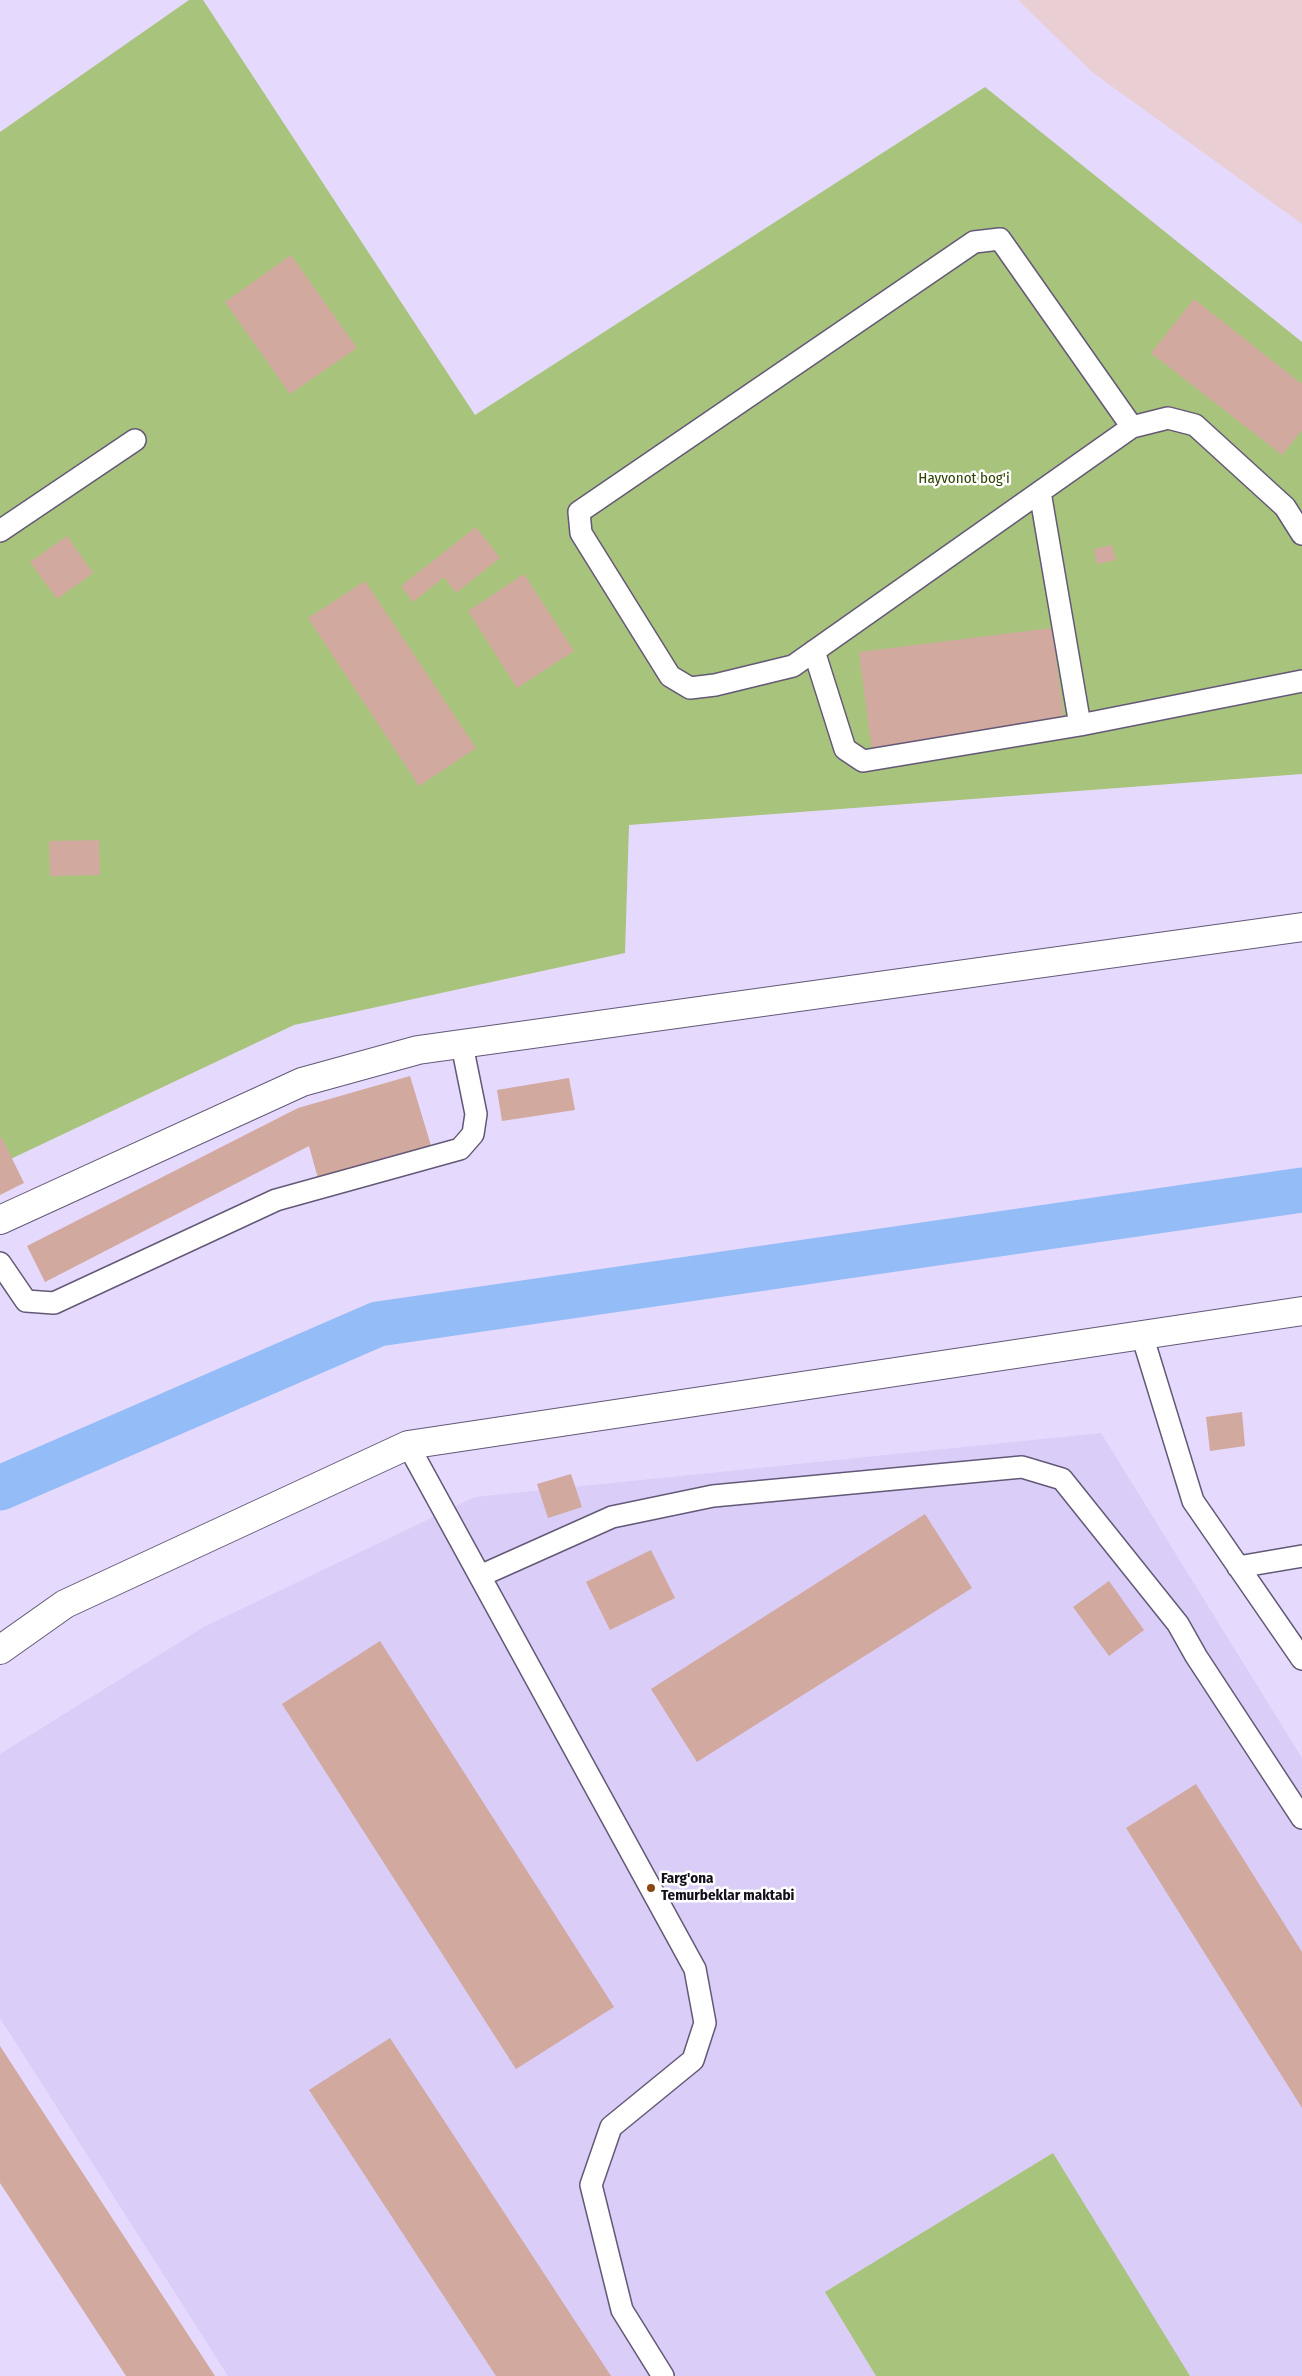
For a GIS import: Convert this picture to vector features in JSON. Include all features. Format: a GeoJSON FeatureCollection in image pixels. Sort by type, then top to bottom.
{"type":"FeatureCollection","features":[{"type":"Feature","properties":{"kind":"street"},"geometry":{"type":"LineString","coordinates":[[0,1220],[302,1082],[418,1050],[1302,927]]}},
{"type":"Feature","properties":{"kind":"street"},"geometry":{"type":"LineString","coordinates":[[0,1650],[66,1604],[408,1445],[1302,1311]]}},
{"type":"Feature","properties":{"kind":"lane"},"geometry":{"type":"LineString","coordinates":[[1132,427],[1000,239],[974,242],[579,512],[581,533],[670,676],[690,688],[715,685],[793,666],[1132,427],[1168,418],[1195,425],[1285,507],[1302,534]]}},
{"type":"Feature","properties":{"kind":"lane"},"geometry":{"type":"LineString","coordinates":[[0,530],[135,440]]}},
{"type":"Feature","properties":{"kind":"lane"},"geometry":{"type":"LineString","coordinates":[[1040,492],[1080,725]]}},
{"type":"Feature","properties":{"kind":"lane"},"geometry":{"type":"LineString","coordinates":[[814,651],[846,749],[863,761],[1080,725],[1302,681]]}},
{"type":"Feature","properties":{"kind":"lane"},"geometry":{"type":"LineString","coordinates":[[0,1263],[26,1301],[54,1303],[276,1200],[460,1149],[473,1134],[476,1114],[462,1045]]}},
{"type":"Feature","properties":{"kind":"lane"},"geometry":{"type":"LineString","coordinates":[[1142,1335],[1193,1501],[1302,1659]]}},
{"type":"Feature","properties":{"kind":"lane"},"geometry":{"type":"LineString","coordinates":[[408,1445],[695,1969],[705,2023],[692,2060],[611,2127],[591,2185],[622,2310],[663,2376]]}},
{"type":"Feature","properties":{"kind":"lane"},"geometry":{"type":"LineString","coordinates":[[480,1576],[612,1517],[713,1496],[1022,1467],[1062,1479],[1178,1624],[1196,1656],[1302,1818]]}},
{"type":"Feature","properties":{"kind":"lane"},"geometry":{"type":"LineString","coordinates":[[1238,1567],[1302,1556]]}},
{"type":"Feature","properties":{"kind":"shaded area"},"geometry":{"type":"Polygon","coordinates":[[[1018,0],[1302,0],[1302,224],[1092,72],[1018,0]]]}},
{"type":"Feature","properties":{"kind":"shaded area","name":"Farg'ona Temurbeklar maktabi"},"geometry":{"type":"Polygon","coordinates":[[[1101,1433],[1302,1758],[1302,2376],[228,2376],[0,2018],[0,1754],[204,1627],[475,1497],[1101,1433]]]}},
{"type":"Feature","properties":{"kind":"green space","name":"Hayvonot bog'i"},"geometry":{"type":"Polygon","coordinates":[[[189,0],[203,0],[475,415],[985,87],[1302,342],[1302,774],[629,825],[625,953],[294,1025],[0,1164],[0,132],[189,0]]]}},
{"type":"Feature","properties":{"kind":"green space"},"geometry":{"type":"Polygon","coordinates":[[[1053,2153],[1190,2376],[876,2376],[825,2292],[1053,2153]]]}},
{"type":"Feature","properties":{"kind":"building"},"geometry":{"type":"Polygon","coordinates":[[[291,255],[357,348],[290,394],[225,302],[291,255]]]}},
{"type":"Feature","properties":{"kind":"building"},"geometry":{"type":"Polygon","coordinates":[[[1194,299],[1302,384],[1302,430],[1282,455],[1151,353],[1194,299]]]}},
{"type":"Feature","properties":{"kind":"building"},"geometry":{"type":"Polygon","coordinates":[[[476,527],[500,558],[456,593],[444,577],[413,602],[401,586],[476,527]]]}},
{"type":"Feature","properties":{"kind":"building"},"geometry":{"type":"Polygon","coordinates":[[[67,536],[93,573],[57,599],[30,562],[67,536]]]}},
{"type":"Feature","properties":{"kind":"building"},"geometry":{"type":"Polygon","coordinates":[[[1112,545],[1116,560],[1097,564],[1094,549],[1112,545]]]}},
{"type":"Feature","properties":{"kind":"building"},"geometry":{"type":"Polygon","coordinates":[[[524,574],[574,651],[517,688],[468,611],[524,574]]]}},
{"type":"Feature","properties":{"kind":"building"},"geometry":{"type":"Polygon","coordinates":[[[365,581],[476,748],[419,786],[308,618],[365,581]]]}},
{"type":"Feature","properties":{"kind":"building"},"geometry":{"type":"Polygon","coordinates":[[[1052,628],[1065,727],[872,752],[859,652],[1052,628]]]}},
{"type":"Feature","properties":{"kind":"building"},"geometry":{"type":"Polygon","coordinates":[[[99,840],[100,875],[50,876],[49,841],[99,840]]]}},
{"type":"Feature","properties":{"kind":"building"},"geometry":{"type":"Polygon","coordinates":[[[410,1076],[432,1149],[319,1182],[309,1146],[45,1282],[27,1246],[298,1108],[410,1076]]]}},
{"type":"Feature","properties":{"kind":"building"},"geometry":{"type":"Polygon","coordinates":[[[569,1078],[575,1110],[502,1121],[497,1090],[569,1078]]]}},
{"type":"Feature","properties":{"kind":"building"},"geometry":{"type":"Polygon","coordinates":[[[0,1138],[2,1138],[24,1183],[0,1195],[0,1138]]]}},
{"type":"Feature","properties":{"kind":"building"},"geometry":{"type":"Polygon","coordinates":[[[1242,1412],[1245,1446],[1210,1451],[1206,1417],[1242,1412]]]}},
{"type":"Feature","properties":{"kind":"building"},"geometry":{"type":"Polygon","coordinates":[[[571,1474],[582,1507],[548,1518],[537,1484],[571,1474]]]}},
{"type":"Feature","properties":{"kind":"building"},"geometry":{"type":"Polygon","coordinates":[[[925,1514],[972,1588],[697,1762],[651,1689],[925,1514]]]}},
{"type":"Feature","properties":{"kind":"building"},"geometry":{"type":"Polygon","coordinates":[[[651,1550],[675,1598],[610,1630],[586,1582],[651,1550]]]}},
{"type":"Feature","properties":{"kind":"building"},"geometry":{"type":"Polygon","coordinates":[[[1109,1581],[1144,1630],[1109,1656],[1073,1607],[1109,1581]]]}},
{"type":"Feature","properties":{"kind":"building"},"geometry":{"type":"Polygon","coordinates":[[[380,1641],[614,2007],[516,2069],[282,1704],[380,1641]]]}},
{"type":"Feature","properties":{"kind":"building"},"geometry":{"type":"Polygon","coordinates":[[[1196,1784],[1302,1952],[1302,2108],[1126,1828],[1196,1784]]]}},
{"type":"Feature","properties":{"kind":"building"},"geometry":{"type":"Polygon","coordinates":[[[390,2038],[611,2376],[496,2376],[309,2090],[390,2038]]]}},
{"type":"Feature","properties":{"kind":"building"},"geometry":{"type":"Polygon","coordinates":[[[0,2046],[215,2376],[126,2376],[0,2183],[0,2046]]]}},
{"type":"Feature","properties":{"kind":"waterway"},"geometry":{"type":"LineString","coordinates":[[0,1488],[378,1324],[1302,1190]]}},
{"type":"Feature","properties":{"kind":"place","name":"Farg'ona Temurbeklar maktabi"},"geometry":{"type":"Point","coordinates":[651,1888]}}]}
